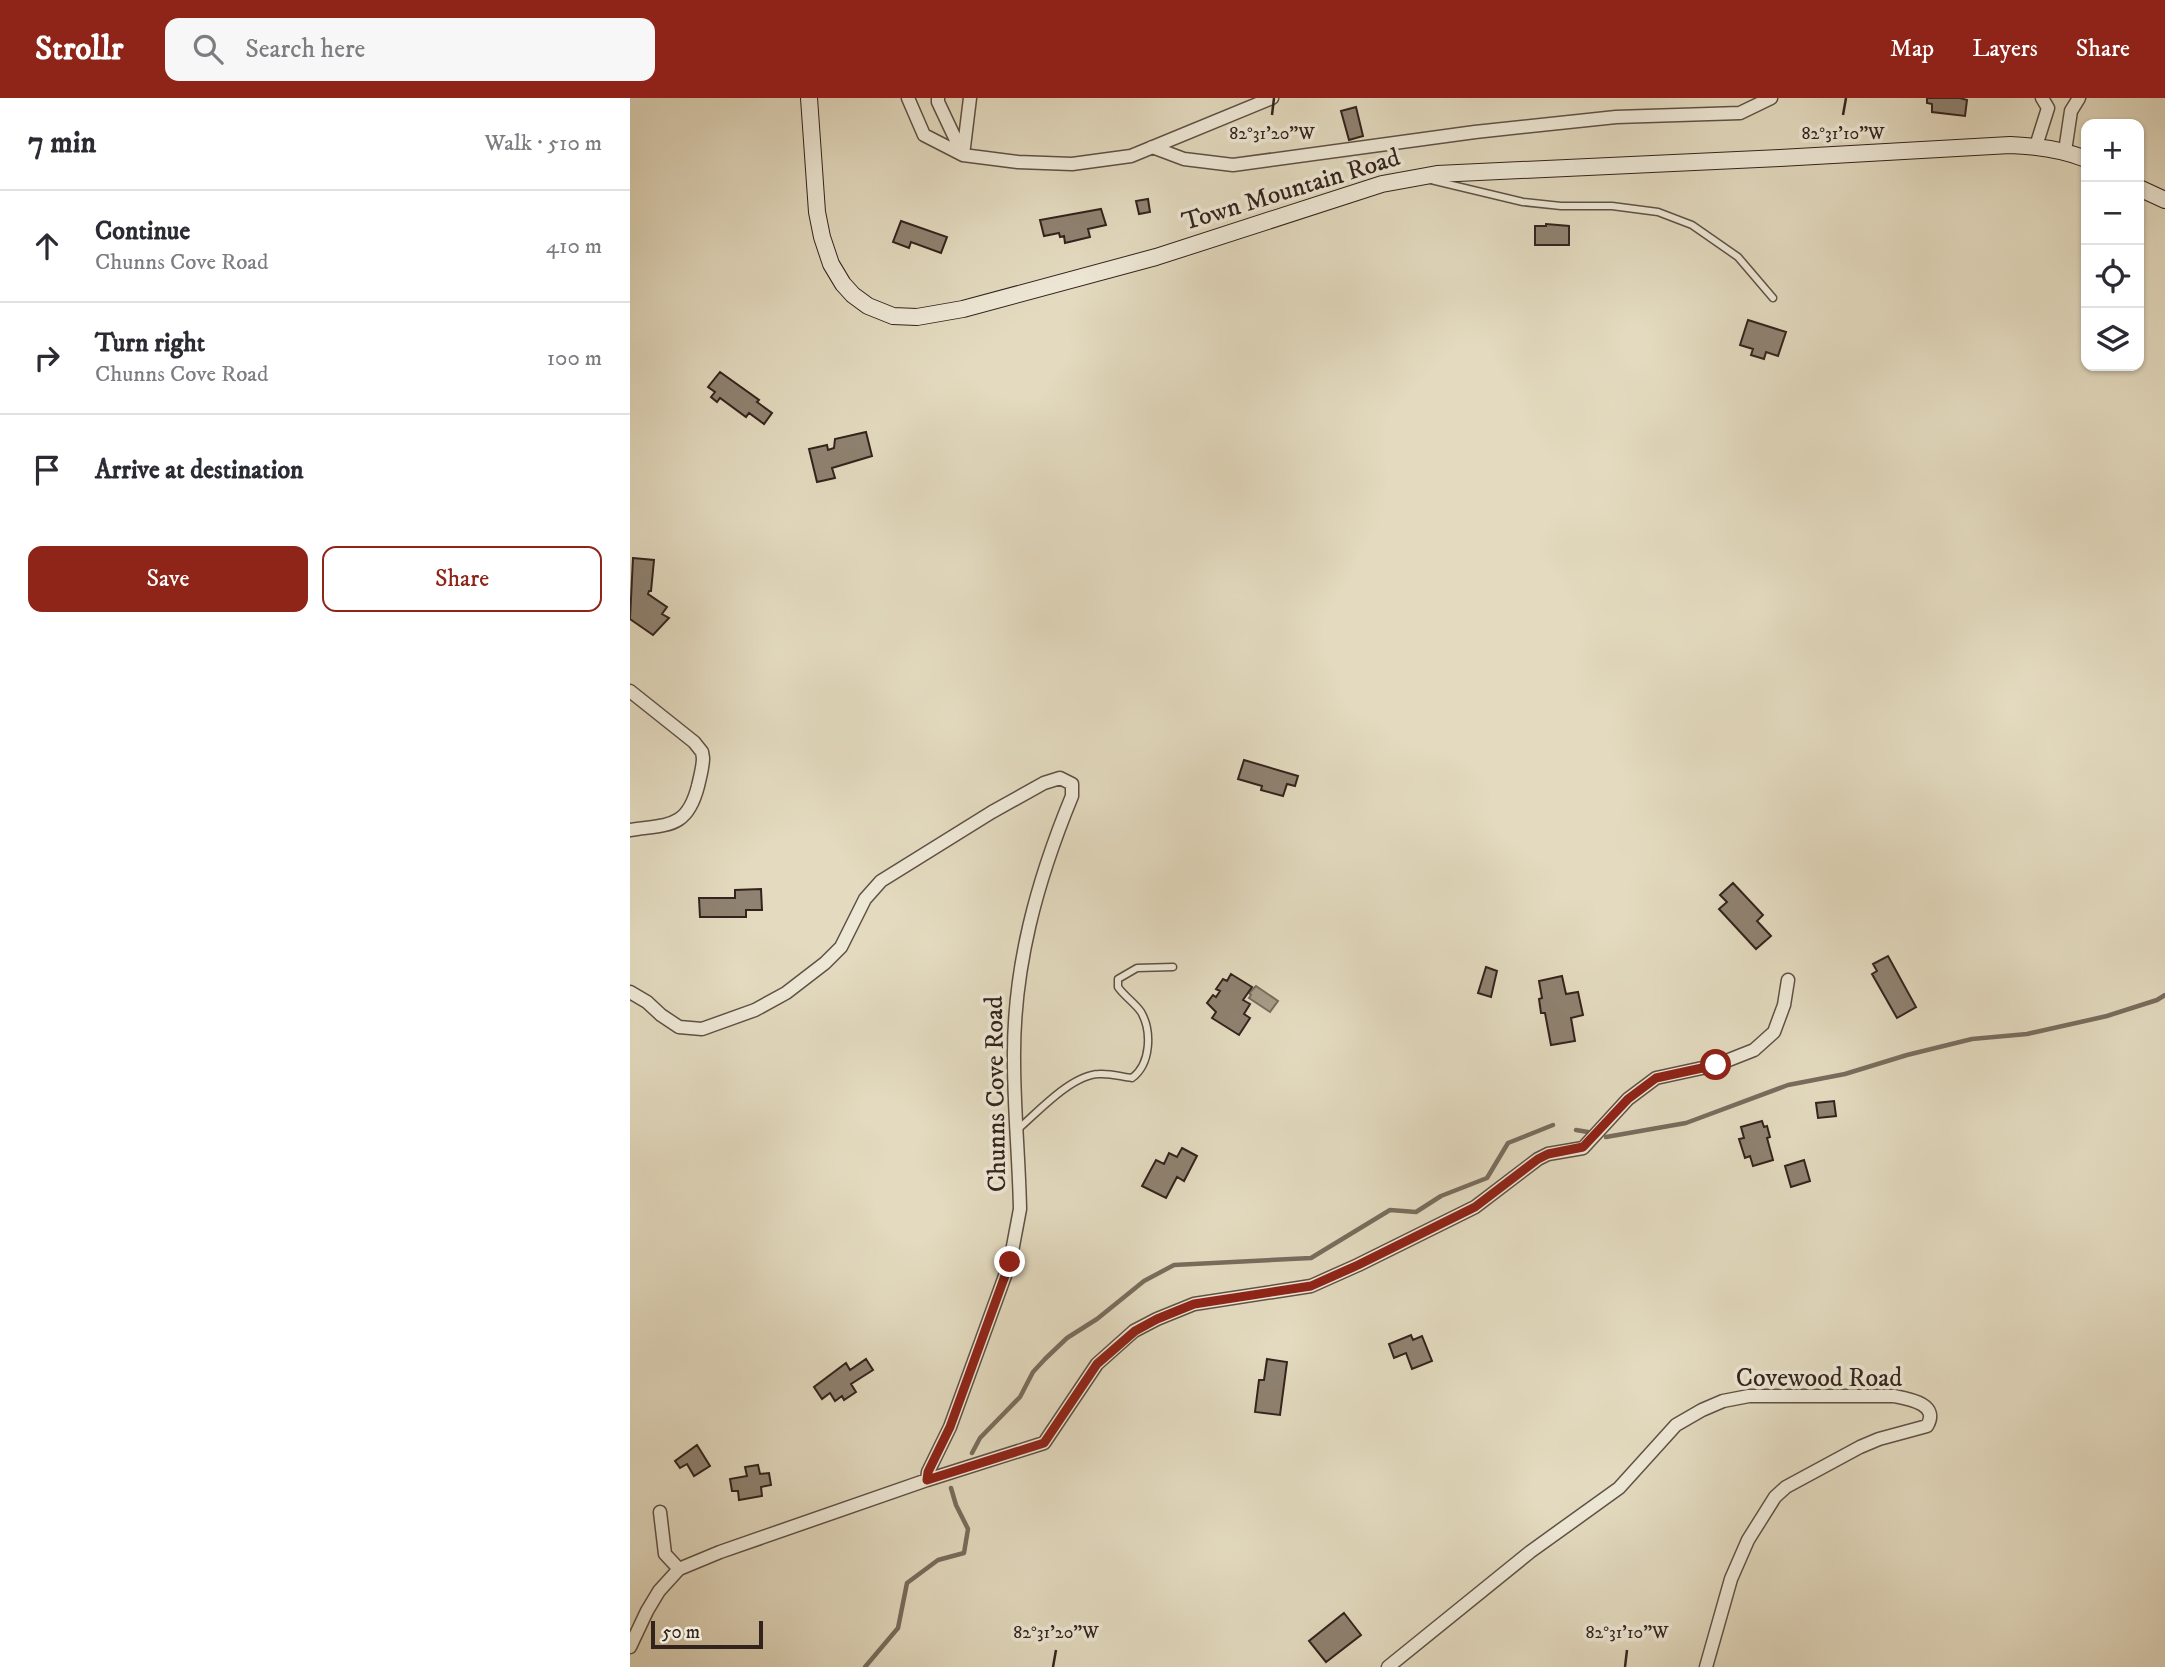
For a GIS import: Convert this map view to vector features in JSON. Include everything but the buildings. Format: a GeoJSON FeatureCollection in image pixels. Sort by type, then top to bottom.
{"type":"FeatureCollection","features":[{"type":"Feature","properties":{"kind":"main road","name":"Town Mountain Road"},"geometry":{"type":"LineString","coordinates":[[809,98],[817,212],[831,264],[853,295],[868,306],[893,316],[917,317],[963,309],[1156,257],[1382,184],[1419,177],[1496,170],[2010,145],[2036,146],[2081,157]]}},
{"type":"Feature","properties":{"kind":"main road"},"geometry":{"type":"LineString","coordinates":[[2144,190],[2165,200]]}},
{"type":"Feature","properties":{"kind":"street"},"geometry":{"type":"LineString","coordinates":[[908,98],[924,135],[963,155],[1018,162],[1072,164],[1131,156],[1272,98]]}},
{"type":"Feature","properties":{"kind":"street"},"geometry":{"type":"LineString","coordinates":[[938,98],[963,155]]}},
{"type":"Feature","properties":{"kind":"street"},"geometry":{"type":"LineString","coordinates":[[963,155],[970,98]]}},
{"type":"Feature","properties":{"kind":"street"},"geometry":{"type":"LineString","coordinates":[[1152,147],[1184,159],[1233,164],[1475,132],[1616,117],[1741,113],[1771,98]]}},
{"type":"Feature","properties":{"kind":"street"},"geometry":{"type":"LineString","coordinates":[[2036,146],[2048,108],[2042,98]]}},
{"type":"Feature","properties":{"kind":"street"},"geometry":{"type":"LineString","coordinates":[[2065,151],[2071,111],[2079,98]]}},
{"type":"Feature","properties":{"kind":"street"},"geometry":{"type":"LineString","coordinates":[[630,691],[694,742],[703,758],[692,804],[683,817],[671,825],[630,830]]}},
{"type":"Feature","properties":{"kind":"street","name":"Chunns Cove Road"},"geometry":{"type":"LineString","coordinates":[[630,992],[647,1002],[671,1023],[690,1029],[715,1026],[755,1010],[786,993],[841,947],[865,899],[881,881],[1044,783],[1056,778],[1065,779],[1072,784],[1073,791],[1043,870],[1023,948],[1018,985],[1013,1057],[1020,1209],[1017,1233],[1010,1262],[964,1390],[928,1472],[927,1480]]}},
{"type":"Feature","properties":{"kind":"street"},"geometry":{"type":"LineString","coordinates":[[630,1647],[659,1591],[679,1569],[720,1552],[927,1480],[1044,1443],[1097,1364],[1135,1331],[1194,1304],[1311,1286],[1358,1265],[1475,1207],[1538,1159],[1548,1154],[1583,1147],[1628,1099],[1656,1078],[1716,1065],[1754,1050],[1774,1032],[1784,1005],[1788,980]]}},
{"type":"Feature","properties":{"kind":"street","name":"Covewood Road"},"geometry":{"type":"LineString","coordinates":[[1388,1667],[1530,1552],[1619,1488],[1676,1425],[1702,1410],[1723,1401],[1749,1396],[1894,1396],[1926,1406],[1930,1412],[1927,1426],[1860,1447],[1786,1487],[1775,1497],[1748,1540],[1731,1579],[1706,1667]]}},
{"type":"Feature","properties":{"kind":"street"},"geometry":{"type":"LineString","coordinates":[[660,1512],[665,1553],[679,1569]]}},
{"type":"Feature","properties":{"kind":"lane"},"geometry":{"type":"LineString","coordinates":[[1419,177],[1523,202],[1560,206],[1612,206],[1658,212],[1692,225],[1738,257],[1773,298]]}},
{"type":"Feature","properties":{"kind":"lane"},"geometry":{"type":"LineString","coordinates":[[1017,1130],[1069,1086],[1084,1077],[1101,1073],[1132,1078],[1140,1072],[1148,1052],[1147,1034],[1141,1012],[1118,987],[1118,979],[1136,968],[1173,967]]}},
{"type":"Feature","properties":{"kind":"shaded area"},"geometry":{"type":"Polygon","coordinates":[[[1256,986],[1278,1001],[1270,1012],[1249,998],[1249,993],[1256,986]]]}},
{"type":"Feature","properties":{"kind":"waterway"},"geometry":{"type":"LineString","coordinates":[[1606,1137],[1686,1123],[1788,1085],[1845,1074],[1972,1039],[2027,1034],[2107,1016],[2165,995]]}},
{"type":"Feature","properties":{"kind":"waterway"},"geometry":{"type":"LineString","coordinates":[[972,1453],[980,1438],[1020,1397],[1033,1372],[1045,1359],[1067,1338],[1097,1319],[1144,1281],[1174,1265],[1311,1258],[1390,1210],[1416,1212],[1441,1196],[1487,1178],[1508,1143],[1553,1125]]}},
{"type":"Feature","properties":{"kind":"waterway"},"geometry":{"type":"LineString","coordinates":[[1576,1130],[1588,1132]]}},
{"type":"Feature","properties":{"kind":"waterway"},"geometry":{"type":"LineString","coordinates":[[865,1667],[898,1628],[907,1583],[938,1560],[964,1553],[968,1529],[951,1488]]}},
{"type":"Feature","properties":{"kind":"route"},"geometry":{"type":"LineString","coordinates":[[1010,1262],[950,1427],[928,1472],[927,1480],[1044,1443],[1097,1364],[1135,1331],[1157,1319],[1194,1304],[1311,1286],[1358,1265],[1475,1207],[1538,1159],[1548,1154],[1583,1147],[1628,1099],[1656,1078],[1716,1065]]}}]}
